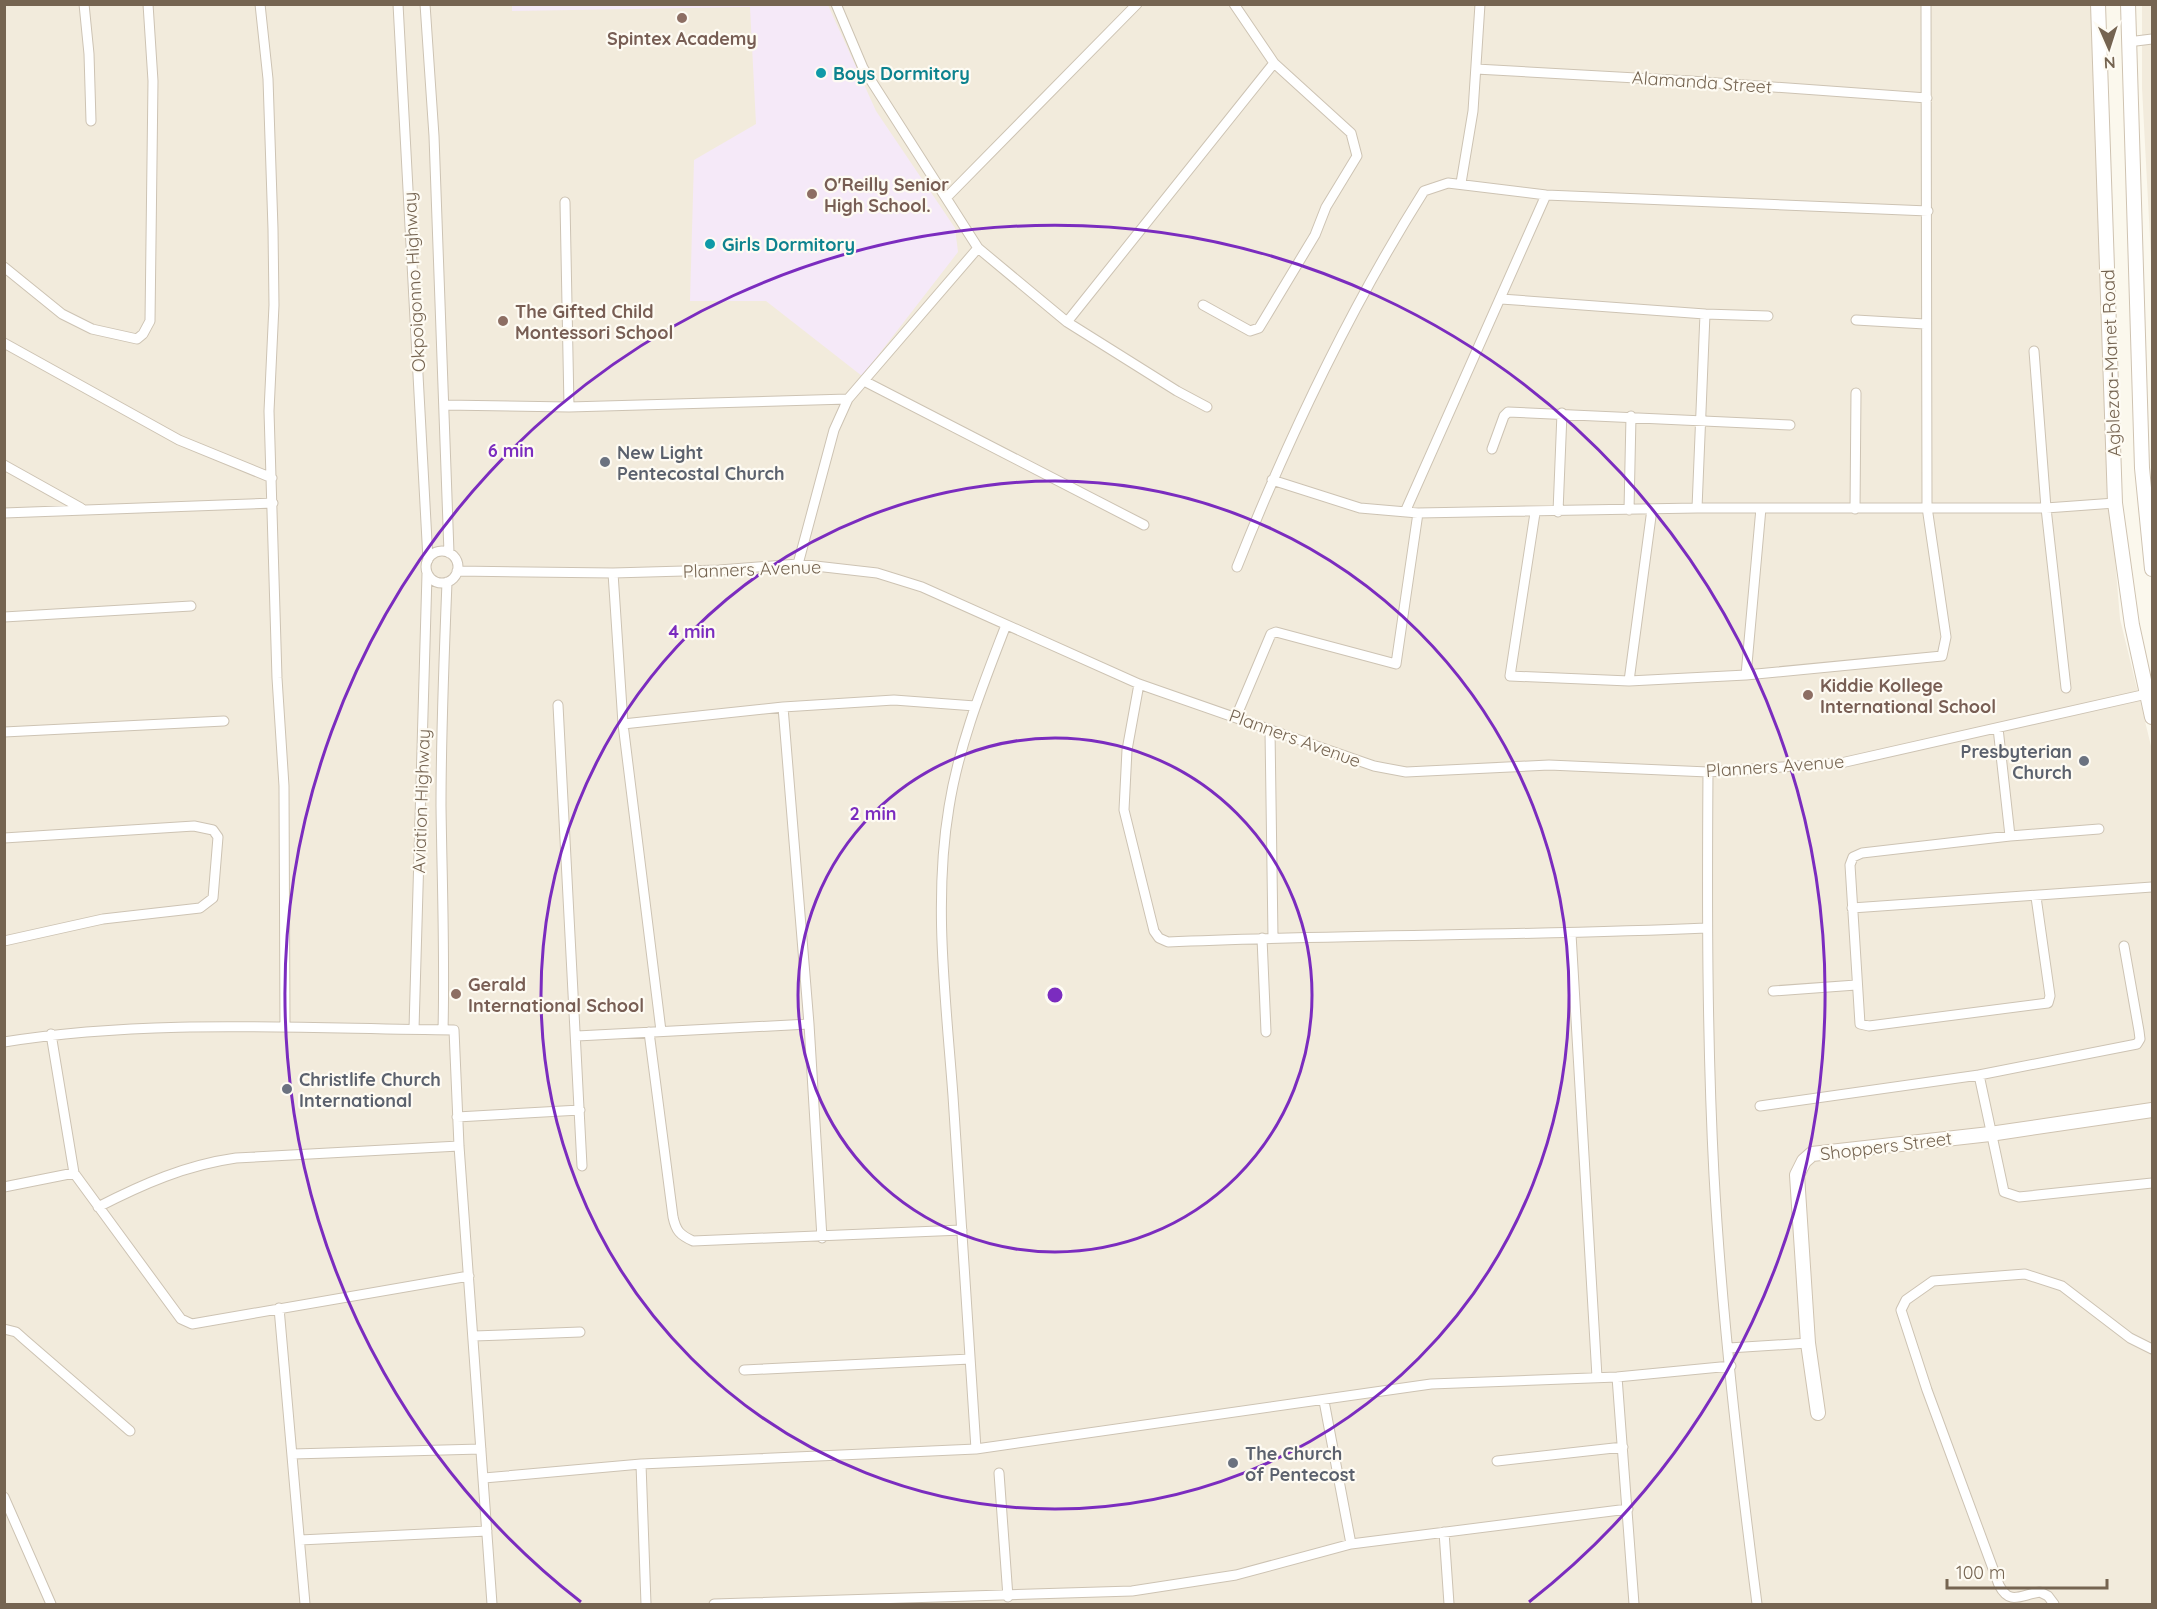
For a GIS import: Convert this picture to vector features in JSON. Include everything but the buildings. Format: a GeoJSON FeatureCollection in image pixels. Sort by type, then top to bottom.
{"type":"FeatureCollection","features":[{"type":"Feature","properties":{"kind":"main road","name":"Agblezaa-Manet Road"},"geometry":{"type":"LineString","coordinates":[[2098,4],[2115,502],[2125,582],[2152,717]]}},
{"type":"Feature","properties":{"kind":"main road","name":"Agblezaa-Manet Road"},"geometry":{"type":"LineString","coordinates":[[2128,4],[2152,569]]}},
{"type":"Feature","properties":{"kind":"main road","name":"Shoppers Street"},"geometry":{"type":"LineString","coordinates":[[1818,1413],[1809,1343],[1797,1175],[1804,1161],[1812,1154],[1990,1134],[2152,1110]]}},
{"type":"Feature","properties":{"kind":"street"},"geometry":{"type":"LineString","coordinates":[[84,4],[91,121]]}},
{"type":"Feature","properties":{"kind":"street"},"geometry":{"type":"LineString","coordinates":[[4,267],[62,314],[92,328],[137,339],[144,334],[150,321],[152,253],[153,81],[148,4]]}},
{"type":"Feature","properties":{"kind":"street"},"geometry":{"type":"LineString","coordinates":[[260,4],[268,79],[273,229],[274,304],[269,411],[277,678],[285,786],[285,1027]]}},
{"type":"Feature","properties":{"kind":"street","name":"Okpoigonno Highway"},"geometry":{"type":"LineString","coordinates":[[398,4],[428,560]]}},
{"type":"Feature","properties":{"kind":"street","name":"Okpoigonno Highway"},"geometry":{"type":"LineString","coordinates":[[425,4],[434,136],[449,553]]}},
{"type":"Feature","properties":{"kind":"street"},"geometry":{"type":"LineString","coordinates":[[836,4],[863,68],[978,248],[1067,322],[1177,391],[1208,407]]}},
{"type":"Feature","properties":{"kind":"street"},"geometry":{"type":"LineString","coordinates":[[946,198],[1137,4]]}},
{"type":"Feature","properties":{"kind":"street"},"geometry":{"type":"LineString","coordinates":[[1203,305],[1251,331],[1259,328],[1315,236],[1326,207],[1356,156],[1351,133],[1274,63],[1234,4]]}},
{"type":"Feature","properties":{"kind":"street"},"geometry":{"type":"LineString","coordinates":[[1461,183],[1473,111],[1480,4]]}},
{"type":"Feature","properties":{"kind":"street"},"geometry":{"type":"LineString","coordinates":[[1535,513],[1510,676],[1629,681],[1746,675],[1942,656],[1946,637],[1926,507],[1925,324],[1928,211],[1926,4]]}},
{"type":"Feature","properties":{"kind":"street"},"geometry":{"type":"LineString","coordinates":[[2128,42],[2152,39]]}},
{"type":"Feature","properties":{"kind":"street"},"geometry":{"type":"LineString","coordinates":[[1067,322],[1274,63]]}},
{"type":"Feature","properties":{"kind":"street","name":"Alamanda Street"},"geometry":{"type":"LineString","coordinates":[[1476,69],[1690,81],[1927,99]]}},
{"type":"Feature","properties":{"kind":"street"},"geometry":{"type":"LineString","coordinates":[[1237,567],[1272,480],[1342,331],[1418,200],[1424,191],[1433,186],[1461,183],[1546,195],[1928,211]]}},
{"type":"Feature","properties":{"kind":"street"},"geometry":{"type":"LineString","coordinates":[[1405,512],[1546,195]]}},
{"type":"Feature","properties":{"kind":"street"},"geometry":{"type":"LineString","coordinates":[[565,202],[569,407]]}},
{"type":"Feature","properties":{"kind":"street"},"geometry":{"type":"LineString","coordinates":[[798,564],[834,430],[848,399],[866,382],[978,248]]}},
{"type":"Feature","properties":{"kind":"street"},"geometry":{"type":"LineString","coordinates":[[1501,298],[1705,314],[1768,316]]}},
{"type":"Feature","properties":{"kind":"street"},"geometry":{"type":"LineString","coordinates":[[1697,508],[1705,314]]}},
{"type":"Feature","properties":{"kind":"street"},"geometry":{"type":"LineString","coordinates":[[1856,320],[1925,324]]}},
{"type":"Feature","properties":{"kind":"street"},"geometry":{"type":"LineString","coordinates":[[4,343],[179,440],[272,478]]}},
{"type":"Feature","properties":{"kind":"street"},"geometry":{"type":"LineString","coordinates":[[2034,351],[2046,508],[2066,688]]}},
{"type":"Feature","properties":{"kind":"street"},"geometry":{"type":"LineString","coordinates":[[866,382],[1144,525]]}},
{"type":"Feature","properties":{"kind":"street"},"geometry":{"type":"LineString","coordinates":[[1855,509],[1856,393]]}},
{"type":"Feature","properties":{"kind":"street"},"geometry":{"type":"LineString","coordinates":[[444,405],[569,407],[848,399]]}},
{"type":"Feature","properties":{"kind":"street"},"geometry":{"type":"LineString","coordinates":[[1492,449],[1505,413],[1562,413],[1790,425]]}},
{"type":"Feature","properties":{"kind":"street"},"geometry":{"type":"LineString","coordinates":[[1558,512],[1562,413]]}},
{"type":"Feature","properties":{"kind":"street"},"geometry":{"type":"LineString","coordinates":[[1629,510],[1631,416]]}},
{"type":"Feature","properties":{"kind":"street"},"geometry":{"type":"LineString","coordinates":[[4,465],[81,508]]}},
{"type":"Feature","properties":{"kind":"street"},"geometry":{"type":"LineString","coordinates":[[1272,480],[1360,508],[1418,513],[1535,513],[1697,508],[2046,508],[2115,502]]}},
{"type":"Feature","properties":{"kind":"street"},"geometry":{"type":"LineString","coordinates":[[4,513],[81,508],[273,503]]}},
{"type":"Feature","properties":{"kind":"street"},"geometry":{"type":"LineString","coordinates":[[1746,675],[1761,508]]}},
{"type":"Feature","properties":{"kind":"street"},"geometry":{"type":"LineString","coordinates":[[1629,681],[1652,509]]}},
{"type":"Feature","properties":{"kind":"street"},"geometry":{"type":"LineString","coordinates":[[1236,717],[1271,634],[1276,632],[1396,664],[1418,513]]}},
{"type":"Feature","properties":{"kind":"street"},"geometry":{"type":"LineString","coordinates":[[439,552],[449,553],[456,561],[457,571],[447,582],[433,581],[427,574],[428,560],[439,552]]}},
{"type":"Feature","properties":{"kind":"street","name":"Planners Avenue"},"geometry":{"type":"LineString","coordinates":[[457,571],[613,573],[719,570],[798,564],[877,573],[922,587],[1139,684],[1374,766],[1406,772],[1549,765],[1708,772],[1841,764],[2149,693]]}},
{"type":"Feature","properties":{"kind":"street"},"geometry":{"type":"LineString","coordinates":[[613,573],[623,724],[661,1031]]}},
{"type":"Feature","properties":{"kind":"street","name":"Aviation Highway"},"geometry":{"type":"LineString","coordinates":[[414,1029],[427,574]]}},
{"type":"Feature","properties":{"kind":"street","name":"Aviation Highway"},"geometry":{"type":"LineString","coordinates":[[443,1030],[445,955],[442,733],[447,582]]}},
{"type":"Feature","properties":{"kind":"street"},"geometry":{"type":"LineString","coordinates":[[4,617],[191,606]]}},
{"type":"Feature","properties":{"kind":"street"},"geometry":{"type":"LineString","coordinates":[[976,1449],[944,971],[942,866],[949,806],[975,706],[1006,625]]}},
{"type":"Feature","properties":{"kind":"street"},"geometry":{"type":"LineString","coordinates":[[1139,684],[1127,750],[1124,810],[1154,931],[1159,938],[1168,942],[1273,937],[1570,934],[1706,928]]}},
{"type":"Feature","properties":{"kind":"street"},"geometry":{"type":"LineString","coordinates":[[623,724],[783,708],[894,700],[975,706]]}},
{"type":"Feature","properties":{"kind":"street"},"geometry":{"type":"LineString","coordinates":[[558,705],[582,1166]]}},
{"type":"Feature","properties":{"kind":"street"},"geometry":{"type":"LineString","coordinates":[[783,708],[809,1024],[822,1238]]}},
{"type":"Feature","properties":{"kind":"street"},"geometry":{"type":"LineString","coordinates":[[4,732],[224,721]]}},
{"type":"Feature","properties":{"kind":"street"},"geometry":{"type":"LineString","coordinates":[[1998,728],[2010,836]]}},
{"type":"Feature","properties":{"kind":"street"},"geometry":{"type":"LineString","coordinates":[[1270,731],[1273,937]]}},
{"type":"Feature","properties":{"kind":"street"},"geometry":{"type":"LineString","coordinates":[[1708,772],[1706,928],[1714,1178],[1729,1348],[1757,1605]]}},
{"type":"Feature","properties":{"kind":"street"},"geometry":{"type":"LineString","coordinates":[[4,838],[194,826],[213,830],[218,837],[213,898],[200,908],[103,919],[4,941]]}},
{"type":"Feature","properties":{"kind":"street"},"geometry":{"type":"LineString","coordinates":[[2036,897],[2050,996],[2048,1003],[1869,1026],[1860,1024],[1850,865],[1853,857],[1862,853],[2010,836],[2099,829]]}},
{"type":"Feature","properties":{"kind":"street"},"geometry":{"type":"LineString","coordinates":[[1852,908],[2036,897],[2152,887]]}},
{"type":"Feature","properties":{"kind":"street"},"geometry":{"type":"LineString","coordinates":[[1570,934],[1597,1377]]}},
{"type":"Feature","properties":{"kind":"street"},"geometry":{"type":"LineString","coordinates":[[1262,938],[1266,1032]]}},
{"type":"Feature","properties":{"kind":"street"},"geometry":{"type":"LineString","coordinates":[[1760,1106],[1979,1075],[2137,1044],[2140,1039],[2139,1031],[2124,946]]}},
{"type":"Feature","properties":{"kind":"street"},"geometry":{"type":"LineString","coordinates":[[1773,991],[1856,985]]}},
{"type":"Feature","properties":{"kind":"street"},"geometry":{"type":"LineString","coordinates":[[577,1036],[809,1024]]}},
{"type":"Feature","properties":{"kind":"street"},"geometry":{"type":"LineString","coordinates":[[4,1042],[51,1035],[126,1029],[285,1027],[454,1030],[459,1146],[492,1605]]}},
{"type":"Feature","properties":{"kind":"street"},"geometry":{"type":"LineString","coordinates":[[649,1032],[673,1217],[675,1228],[681,1236],[693,1241],[822,1238],[962,1230]]}},
{"type":"Feature","properties":{"kind":"street"},"geometry":{"type":"LineString","coordinates":[[51,1035],[74,1173],[180,1319],[200,1324],[279,1308],[469,1276]]}},
{"type":"Feature","properties":{"kind":"street"},"geometry":{"type":"LineString","coordinates":[[1979,1075],[2004,1192],[2011,1196],[2152,1183]]}},
{"type":"Feature","properties":{"kind":"street"},"geometry":{"type":"LineString","coordinates":[[458,1117],[580,1110]]}},
{"type":"Feature","properties":{"kind":"street"},"geometry":{"type":"LineString","coordinates":[[98,1206],[144,1183],[209,1162],[236,1158],[459,1146]]}},
{"type":"Feature","properties":{"kind":"street"},"geometry":{"type":"LineString","coordinates":[[4,1187],[74,1173]]}},
{"type":"Feature","properties":{"kind":"street"},"geometry":{"type":"LineString","coordinates":[[2054,1605],[2048,1596],[2040,1592],[2011,1599],[2005,1596],[1999,1585],[1942,1434],[1901,1310],[1906,1300],[1933,1281],[2025,1274],[2062,1287],[2130,1338],[2152,1349]]}},
{"type":"Feature","properties":{"kind":"street"},"geometry":{"type":"LineString","coordinates":[[279,1308],[305,1605]]}},
{"type":"Feature","properties":{"kind":"street"},"geometry":{"type":"LineString","coordinates":[[4,1329],[16,1332],[130,1431]]}},
{"type":"Feature","properties":{"kind":"street"},"geometry":{"type":"LineString","coordinates":[[474,1336],[580,1332]]}},
{"type":"Feature","properties":{"kind":"street"},"geometry":{"type":"LineString","coordinates":[[1729,1348],[1809,1343]]}},
{"type":"Feature","properties":{"kind":"street"},"geometry":{"type":"LineString","coordinates":[[744,1370],[970,1359]]}},
{"type":"Feature","properties":{"kind":"street"},"geometry":{"type":"LineString","coordinates":[[484,1478],[641,1464],[976,1449],[1431,1384],[1617,1377],[1731,1366]]}},
{"type":"Feature","properties":{"kind":"street"},"geometry":{"type":"LineString","coordinates":[[1617,1377],[1634,1605]]}},
{"type":"Feature","properties":{"kind":"street"},"geometry":{"type":"LineString","coordinates":[[1324,1401],[1352,1544]]}},
{"type":"Feature","properties":{"kind":"street"},"geometry":{"type":"LineString","coordinates":[[1497,1461],[1623,1447]]}},
{"type":"Feature","properties":{"kind":"street"},"geometry":{"type":"LineString","coordinates":[[292,1454],[481,1449]]}},
{"type":"Feature","properties":{"kind":"street"},"geometry":{"type":"LineString","coordinates":[[641,1464],[646,1605]]}},
{"type":"Feature","properties":{"kind":"street"},"geometry":{"type":"LineString","coordinates":[[999,1473],[1008,1597]]}},
{"type":"Feature","properties":{"kind":"street"},"geometry":{"type":"LineString","coordinates":[[4,1497],[51,1605]]}},
{"type":"Feature","properties":{"kind":"street"},"geometry":{"type":"LineString","coordinates":[[714,1605],[1008,1597],[1131,1591],[1236,1575],[1352,1544],[1628,1509]]}},
{"type":"Feature","properties":{"kind":"street"},"geometry":{"type":"LineString","coordinates":[[300,1540],[487,1531]]}},
{"type":"Feature","properties":{"kind":"street"},"geometry":{"type":"LineString","coordinates":[[1444,1532],[1449,1605]]}},
{"type":"Feature","properties":{"kind":"shaded area"},"geometry":{"type":"Polygon","coordinates":[[[5,5],[2096,5],[2113,535],[2120,619],[2152,750],[2152,1604],[5,1604],[5,5]]]}},
{"type":"Feature","properties":{"kind":"shaded area","name":"O'Reilly Senior High School."},"geometry":{"type":"Polygon","coordinates":[[[512,5],[828,5],[876,111],[955,228],[958,252],[862,376],[766,301],[690,301],[694,160],[756,124],[750,7],[512,11],[512,5]]]}},
{"type":"Feature","properties":{"kind":"shaded area"},"geometry":{"type":"Polygon","coordinates":[[[2142,5],[2152,5],[2152,276],[2142,88],[2142,5]]]}},
{"type":"Feature","properties":{"kind":"place","name":"Spintex Academy"},"geometry":{"type":"Point","coordinates":[682,18]}},
{"type":"Feature","properties":{"kind":"place","name":"Boys Dormitory"},"geometry":{"type":"Point","coordinates":[821,73]}},
{"type":"Feature","properties":{"kind":"place","name":"O'Reilly Senior High School."},"geometry":{"type":"Point","coordinates":[812,194]}},
{"type":"Feature","properties":{"kind":"place","name":"Girls Dormitory"},"geometry":{"type":"Point","coordinates":[710,244]}},
{"type":"Feature","properties":{"kind":"place","name":"The Gifted Child Montessori School"},"geometry":{"type":"Point","coordinates":[503,321]}},
{"type":"Feature","properties":{"kind":"place","name":"New Light Pentecostal Church"},"geometry":{"type":"Point","coordinates":[605,462]}},
{"type":"Feature","properties":{"kind":"place","name":"Kiddie Kollege International School"},"geometry":{"type":"Point","coordinates":[1808,695]}},
{"type":"Feature","properties":{"kind":"place","name":"Presbyterian Church"},"geometry":{"type":"Point","coordinates":[2084,761]}},
{"type":"Feature","properties":{"kind":"place","name":"Gerald International School"},"geometry":{"type":"Point","coordinates":[456,994]}},
{"type":"Feature","properties":{"kind":"place","name":"Christlife Church International"},"geometry":{"type":"Point","coordinates":[287,1089]}},
{"type":"Feature","properties":{"kind":"place","name":"The Church of Pentecost"},"geometry":{"type":"Point","coordinates":[1233,1463]}}]}
